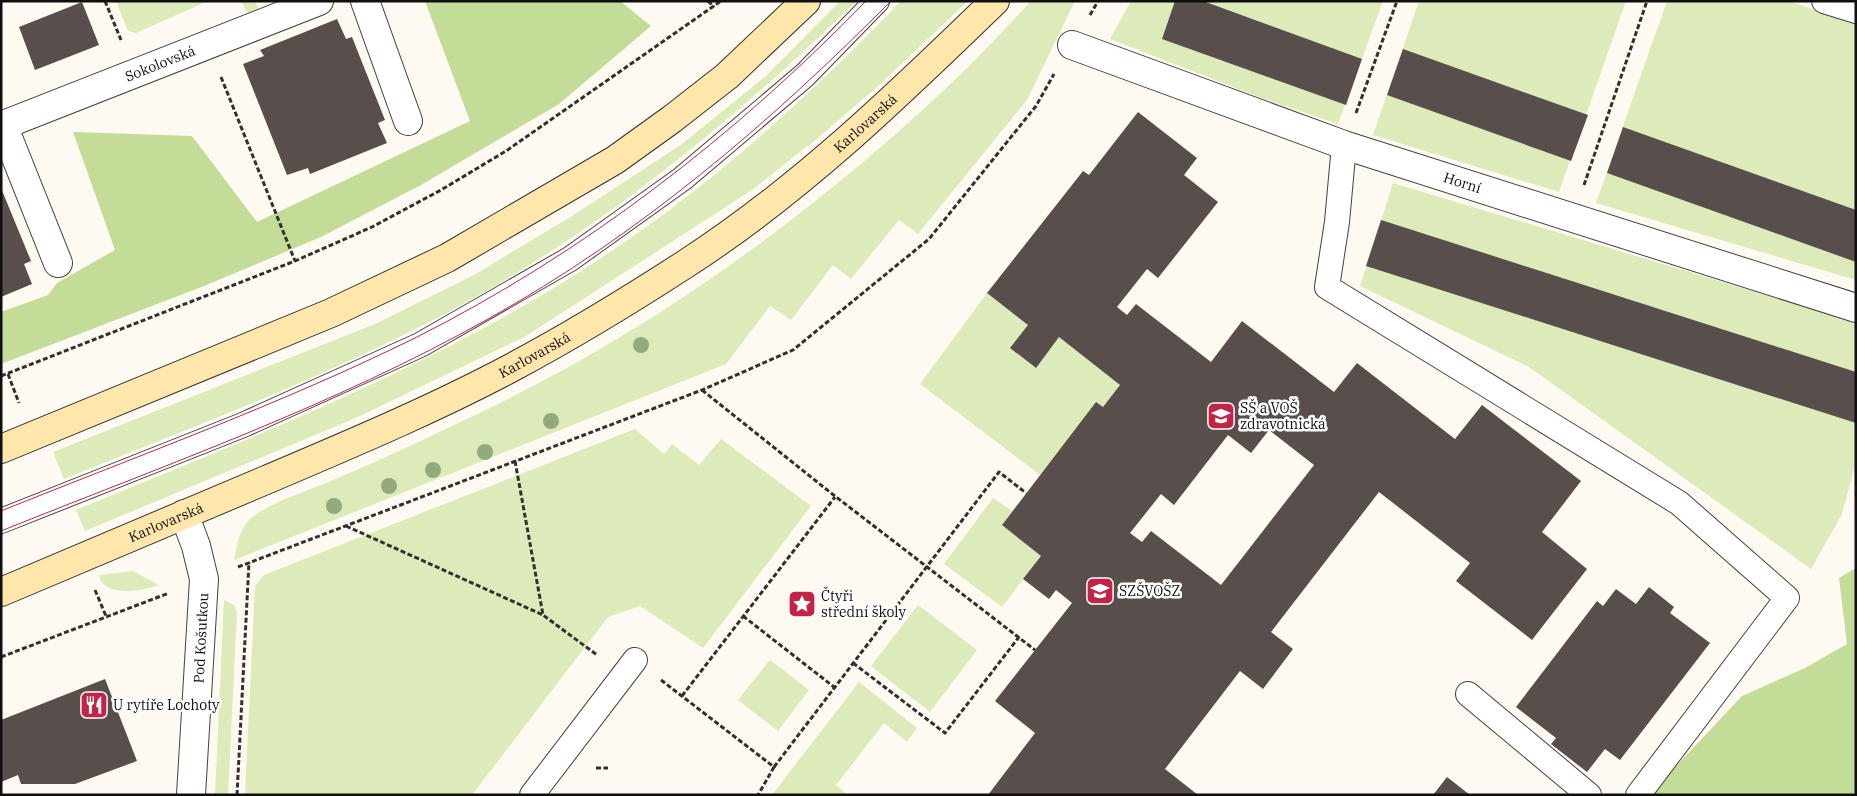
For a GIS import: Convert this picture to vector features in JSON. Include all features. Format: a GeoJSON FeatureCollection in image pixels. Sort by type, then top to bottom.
{"type":"FeatureCollection","features":[{"type":"Feature","properties":{"kind":"main road"},"geometry":{"type":"LineString","coordinates":[[1,449],[331,313],[447,258],[615,160],[727,76],[806,1]]}},
{"type":"Feature","properties":{"kind":"main road","name":"Karlovarská"},"geometry":{"type":"LineString","coordinates":[[1,592],[334,451],[443,402],[511,368],[689,262],[804,178],[909,85],[995,1]]}},
{"type":"Feature","properties":{"kind":"street","name":"Sokolovská"},"geometry":{"type":"LineString","coordinates":[[2,126],[319,1]]}},
{"type":"Feature","properties":{"kind":"street"},"geometry":{"type":"LineString","coordinates":[[365,1],[408,121]]}},
{"type":"Feature","properties":{"kind":"street","name":"Horní"},"geometry":{"type":"LineString","coordinates":[[1072,45],[1344,145],[1856,308]]}},
{"type":"Feature","properties":{"kind":"street"},"geometry":{"type":"LineString","coordinates":[[2,126],[58,263]]}},
{"type":"Feature","properties":{"kind":"street","name":"Pod Košutkou"},"geometry":{"type":"LineString","coordinates":[[184,514],[196,546],[204,579],[191,795]]}},
{"type":"Feature","properties":{"kind":"lane"},"geometry":{"type":"LineString","coordinates":[[1,521],[243,425],[420,345],[570,258],[682,179],[805,75],[877,1]]}},
{"type":"Feature","properties":{"kind":"lane"},"geometry":{"type":"LineString","coordinates":[[1824,1],[1856,11]]}},
{"type":"Feature","properties":{"kind":"lane"},"geometry":{"type":"LineString","coordinates":[[1344,145],[1337,222],[1327,287],[1679,503],[1787,598],[1638,795]]}},
{"type":"Feature","properties":{"kind":"lane"},"geometry":{"type":"LineString","coordinates":[[532,795],[630,668]]}},
{"type":"Feature","properties":{"kind":"lane"},"geometry":{"type":"LineString","coordinates":[[1468,694],[1590,795]]}},
{"type":"Feature","properties":{"kind":"path"},"geometry":{"type":"LineString","coordinates":[[105,1],[134,73]]}},
{"type":"Feature","properties":{"kind":"path"},"geometry":{"type":"LineString","coordinates":[[708,1],[714,8]]}},
{"type":"Feature","properties":{"kind":"path"},"geometry":{"type":"LineString","coordinates":[[1,376],[295,261],[372,226],[440,190],[506,151],[714,8],[721,1]]}},
{"type":"Feature","properties":{"kind":"path"},"geometry":{"type":"LineString","coordinates":[[1,657],[702,390],[793,350],[929,239],[1036,106],[1098,1]]}},
{"type":"Feature","properties":{"kind":"path"},"geometry":{"type":"LineString","coordinates":[[1344,145],[1397,1]]}},
{"type":"Feature","properties":{"kind":"path"},"geometry":{"type":"LineString","coordinates":[[1572,217],[1647,1]]}},
{"type":"Feature","properties":{"kind":"path"},"geometry":{"type":"LineString","coordinates":[[208,44],[295,261]]}},
{"type":"Feature","properties":{"kind":"path"},"geometry":{"type":"LineString","coordinates":[[702,390],[835,496],[1035,650]]}},
{"type":"Feature","properties":{"kind":"path"},"geometry":{"type":"LineString","coordinates":[[515,461],[543,615]]}},
{"type":"Feature","properties":{"kind":"path"},"geometry":{"type":"LineString","coordinates":[[758,795],[774,767],[999,472],[1026,493]]}},
{"type":"Feature","properties":{"kind":"path"},"geometry":{"type":"LineString","coordinates":[[682,696],[835,496]]}},
{"type":"Feature","properties":{"kind":"path"},"geometry":{"type":"LineString","coordinates":[[345,526],[543,615],[630,668],[682,696],[774,767]]}},
{"type":"Feature","properties":{"kind":"path"},"geometry":{"type":"LineString","coordinates":[[237,795],[249,562]]}},
{"type":"Feature","properties":{"kind":"path"},"geometry":{"type":"LineString","coordinates":[[743,616],[834,687]]}},
{"type":"Feature","properties":{"kind":"path"},"geometry":{"type":"LineString","coordinates":[[853,663],[945,733],[1019,637]]}},
{"type":"Feature","properties":{"kind":"green space"},"geometry":{"type":"Polygon","coordinates":[[[116,1],[208,1],[136,33],[128,31],[116,1]]]}},
{"type":"Feature","properties":{"kind":"green space"},"geometry":{"type":"Polygon","coordinates":[[[241,1],[255,1],[259,10],[249,16],[241,1]]]}},
{"type":"Feature","properties":{"kind":"green space"},"geometry":{"type":"Polygon","coordinates":[[[425,1],[620,1],[651,26],[559,104],[421,185],[321,237],[204,286],[1,364],[1,312],[48,295],[57,283],[115,250],[73,132],[192,136],[257,222],[470,121],[425,1]]]}},
{"type":"Feature","properties":{"kind":"green space"},"geometry":{"type":"Polygon","coordinates":[[[840,1],[857,1],[768,83],[676,161],[578,233],[528,266],[476,297],[325,372],[64,479],[53,452],[375,324],[474,275],[572,216],[682,144],[766,76],[840,1]]]}},
{"type":"Feature","properties":{"kind":"green space"},"geometry":{"type":"Polygon","coordinates":[[[901,1],[968,1],[878,86],[819,137],[752,190],[526,336],[358,417],[85,531],[76,510],[281,425],[415,364],[545,294],[607,254],[686,198],[761,136],[833,70],[901,1]]]}},
{"type":"Feature","properties":{"kind":"green space"},"geometry":{"type":"Polygon","coordinates":[[[1031,1],[1075,1],[1027,100],[918,234],[899,220],[851,279],[833,265],[791,320],[770,306],[726,364],[234,560],[243,528],[257,513],[401,450],[538,383],[604,347],[730,265],[850,173],[907,124],[971,64],[1031,1]]]}},
{"type":"Feature","properties":{"kind":"green space"},"geometry":{"type":"Polygon","coordinates":[[[1131,1],[1383,1],[1338,124],[1264,99],[1110,39],[1131,1]]]}},
{"type":"Feature","properties":{"kind":"green space"},"geometry":{"type":"Polygon","coordinates":[[[1419,1],[1626,1],[1559,192],[1373,135],[1419,1]]]}},
{"type":"Feature","properties":{"kind":"green space"},"geometry":{"type":"Polygon","coordinates":[[[1667,1],[1789,1],[1856,25],[1856,280],[1596,203],[1667,1]]]}},
{"type":"Feature","properties":{"kind":"green space"},"geometry":{"type":"Polygon","coordinates":[[[1393,183],[1856,322],[1856,462],[1842,514],[1811,569],[1529,367],[1360,286],[1393,183]]]}},
{"type":"Feature","properties":{"kind":"green space"},"geometry":{"type":"Polygon","coordinates":[[[987,293],[1028,325],[1010,348],[1035,368],[1059,337],[1120,385],[1103,407],[1097,403],[1040,475],[920,384],[987,293]]]}},
{"type":"Feature","properties":{"kind":"green space"},"geometry":{"type":"Polygon","coordinates":[[[635,429],[664,454],[672,444],[699,465],[721,439],[811,506],[703,648],[640,606],[608,617],[472,795],[245,795],[255,586],[264,575],[635,429]]]}},
{"type":"Feature","properties":{"kind":"green space"},"geometry":{"type":"Polygon","coordinates":[[[993,498],[1012,511],[1002,525],[1041,556],[1002,607],[944,564],[993,498]]]}},
{"type":"Feature","properties":{"kind":"green space"},"geometry":{"type":"Polygon","coordinates":[[[1856,568],[1856,795],[1649,795],[1742,696],[1805,668],[1847,644],[1839,578],[1856,568]]]}},
{"type":"Feature","properties":{"kind":"green space"},"geometry":{"type":"Polygon","coordinates":[[[133,571],[159,585],[134,591],[115,590],[102,582],[99,575],[133,571]]]}},
{"type":"Feature","properties":{"kind":"green space"},"geometry":{"type":"Polygon","coordinates":[[[224,600],[234,605],[237,612],[228,795],[215,795],[224,600]]]}},
{"type":"Feature","properties":{"kind":"green space"},"geometry":{"type":"Polygon","coordinates":[[[918,605],[977,650],[930,712],[871,666],[918,605]]]}},
{"type":"Feature","properties":{"kind":"green space"},"geometry":{"type":"Polygon","coordinates":[[[770,660],[809,690],[778,731],[738,700],[770,660]]]}},
{"type":"Feature","properties":{"kind":"green space"},"geometry":{"type":"Polygon","coordinates":[[[859,682],[917,728],[907,742],[884,723],[836,785],[848,795],[772,795],[859,682]]]}},
{"type":"Feature","properties":{"kind":"building"},"geometry":{"type":"Polygon","coordinates":[[[1175,1],[1203,1],[1362,59],[1346,105],[1162,39],[1175,1]]]}},
{"type":"Feature","properties":{"kind":"building"},"geometry":{"type":"Polygon","coordinates":[[[82,2],[99,45],[35,70],[19,27],[82,2]]]}},
{"type":"Feature","properties":{"kind":"building"},"geometry":{"type":"Polygon","coordinates":[[[337,19],[346,39],[352,37],[385,120],[378,123],[387,143],[310,174],[308,168],[287,175],[243,64],[264,56],[260,50],[337,19]]]}},
{"type":"Feature","properties":{"kind":"building"},"geometry":{"type":"Polygon","coordinates":[[[1403,49],[1588,115],[1571,161],[1387,95],[1403,49]]]}},
{"type":"Feature","properties":{"kind":"building","name":"SŠ a VOŠ zdravotnická"},"geometry":{"type":"Polygon","coordinates":[[[1138,112],[1197,158],[1184,175],[1218,202],[1158,278],[1147,269],[1117,307],[1127,315],[1136,304],[1211,362],[1242,321],[1334,392],[1357,363],[1455,439],[1482,405],[1581,481],[1542,532],[1587,569],[1532,640],[1456,581],[1470,563],[1379,492],[1271,632],[1293,649],[1263,689],[1240,671],[1165,769],[1198,795],[988,795],[1035,733],[995,701],[1072,603],[1056,590],[1049,599],[1023,579],[1041,556],[1002,525],[1096,402],[1103,407],[1120,385],[1059,337],[1036,368],[1010,348],[1028,325],[987,293],[1083,171],[1089,175],[1138,112]],[[1269,430],[1251,453],[1228,435],[1174,505],[1161,494],[1130,533],[1142,542],[1151,531],[1221,585],[1314,465],[1269,430]]]}},
{"type":"Feature","properties":{"kind":"building"},"geometry":{"type":"Polygon","coordinates":[[[1623,127],[1856,210],[1856,262],[1607,173],[1623,127]]]}},
{"type":"Feature","properties":{"kind":"building"},"geometry":{"type":"Polygon","coordinates":[[[1,188],[31,261],[24,264],[32,284],[1,297],[1,188]]]}},
{"type":"Feature","properties":{"kind":"building"},"geometry":{"type":"Polygon","coordinates":[[[1381,220],[1856,372],[1856,423],[1366,266],[1381,220]]]}},
{"type":"Feature","properties":{"kind":"building"},"geometry":{"type":"Polygon","coordinates":[[[1649,587],[1674,607],[1670,613],[1710,643],[1620,760],[1605,749],[1587,772],[1551,744],[1556,738],[1516,707],[1597,601],[1603,606],[1616,589],[1636,604],[1649,587]]]}},
{"type":"Feature","properties":{"kind":"building"},"geometry":{"type":"Polygon","coordinates":[[[105,679],[137,761],[75,784],[21,784],[18,775],[1,782],[1,720],[105,679]]]}},
{"type":"Feature","properties":{"kind":"building"},"geometry":{"type":"Polygon","coordinates":[[[1447,777],[1470,795],[1433,795],[1447,777]]]}},
{"type":"Feature","properties":{"kind":"tram line"},"geometry":{"type":"LineString","coordinates":[[1,511],[313,385],[415,338],[478,305],[597,230],[710,145],[764,99],[866,1]]}},
{"type":"Feature","properties":{"kind":"tram line"},"geometry":{"type":"LineString","coordinates":[[1,531],[248,433],[370,380],[488,319],[544,286],[650,214],[750,134],[845,47],[891,1]]}},
{"type":"Feature","properties":{"kind":"place","name":"SŠ a VOŠ zdravotnická"},"geometry":{"type":"Point","coordinates":[1221,416]}},
{"type":"Feature","properties":{"kind":"place","name":"SZŠVOŠZ"},"geometry":{"type":"Point","coordinates":[1100,591]}},
{"type":"Feature","properties":{"kind":"place","name":"Čtyři střední školy"},"geometry":{"type":"Point","coordinates":[802,604]}},
{"type":"Feature","properties":{"kind":"place","name":"U rytíře Lochoty"},"geometry":{"type":"Point","coordinates":[94,705]}}]}
